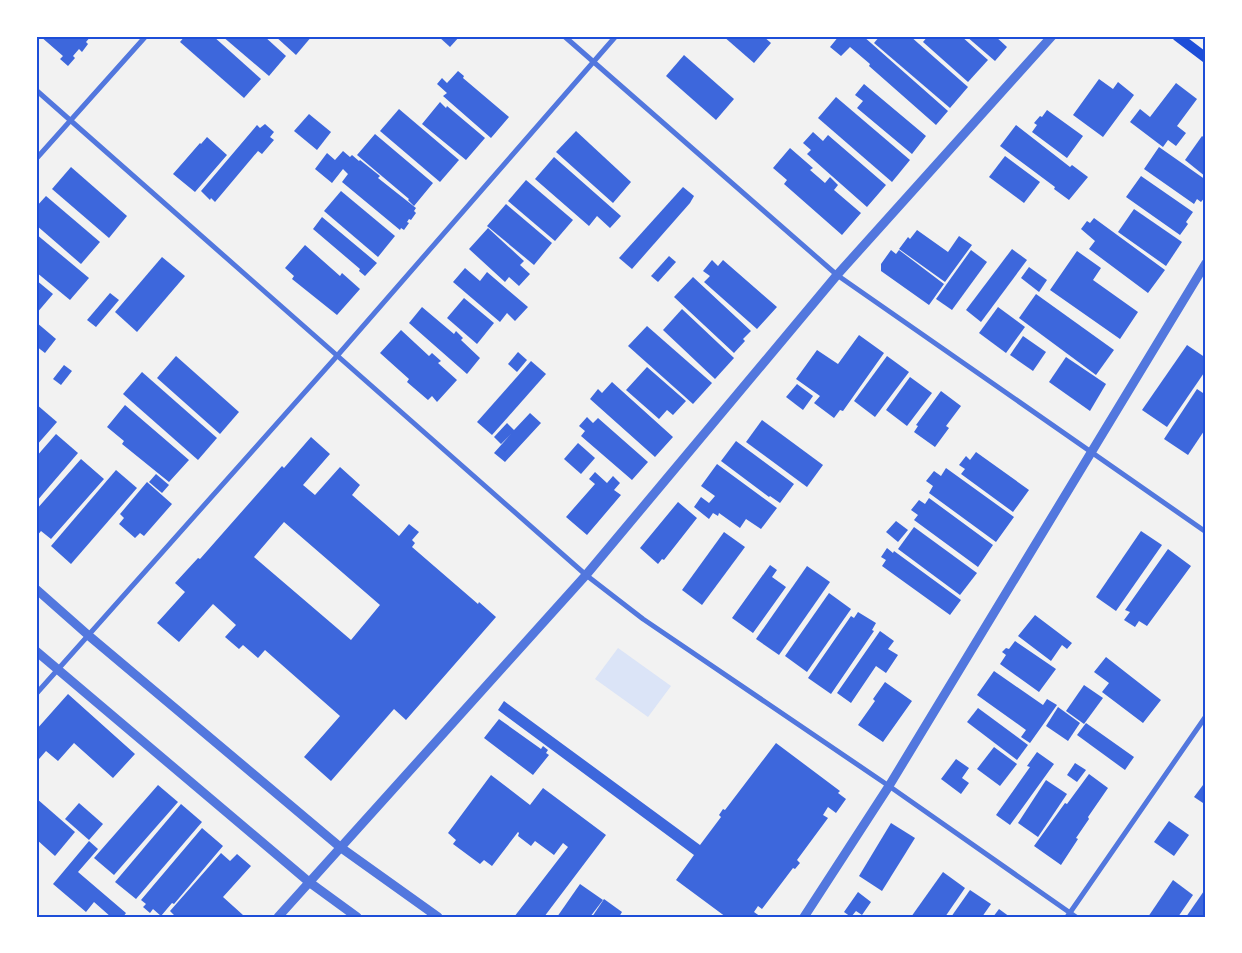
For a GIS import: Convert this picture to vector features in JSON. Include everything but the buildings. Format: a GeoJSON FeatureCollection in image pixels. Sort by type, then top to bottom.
{"type":"FeatureCollection","features":[{"type":"Feature","properties":{"kind":"main road"},"geometry":{"type":"LineString","coordinates":[[1177,36],[1206,58]]}},
{"type":"Feature","properties":{"kind":"street"},"geometry":{"type":"LineString","coordinates":[[36,159],[146,36]]}},
{"type":"Feature","properties":{"kind":"street"},"geometry":{"type":"LineString","coordinates":[[564,36],[837,276],[1206,532]]}},
{"type":"Feature","properties":{"kind":"street"},"geometry":{"type":"LineString","coordinates":[[36,694],[337,356],[616,36]]}},
{"type":"Feature","properties":{"kind":"street"},"geometry":{"type":"LineString","coordinates":[[278,917],[586,575],[837,276],[1052,36]]}},
{"type":"Feature","properties":{"kind":"street"},"geometry":{"type":"LineString","coordinates":[[36,90],[586,575],[643,620],[889,786],[1069,915],[1076,917]]}},
{"type":"Feature","properties":{"kind":"street"},"geometry":{"type":"LineString","coordinates":[[804,917],[889,786],[1206,263]]}},
{"type":"Feature","properties":{"kind":"street"},"geometry":{"type":"LineString","coordinates":[[36,589],[340,847],[438,917]]}},
{"type":"Feature","properties":{"kind":"street"},"geometry":{"type":"LineString","coordinates":[[36,651],[309,882],[357,917]]}},
{"type":"Feature","properties":{"kind":"street"},"geometry":{"type":"LineString","coordinates":[[1069,915],[1206,716]]}},
{"type":"Feature","properties":{"kind":"shaded area"},"geometry":{"type":"Polygon","coordinates":[[[618,648],[671,686],[648,717],[595,679],[618,648]]]}}]}
